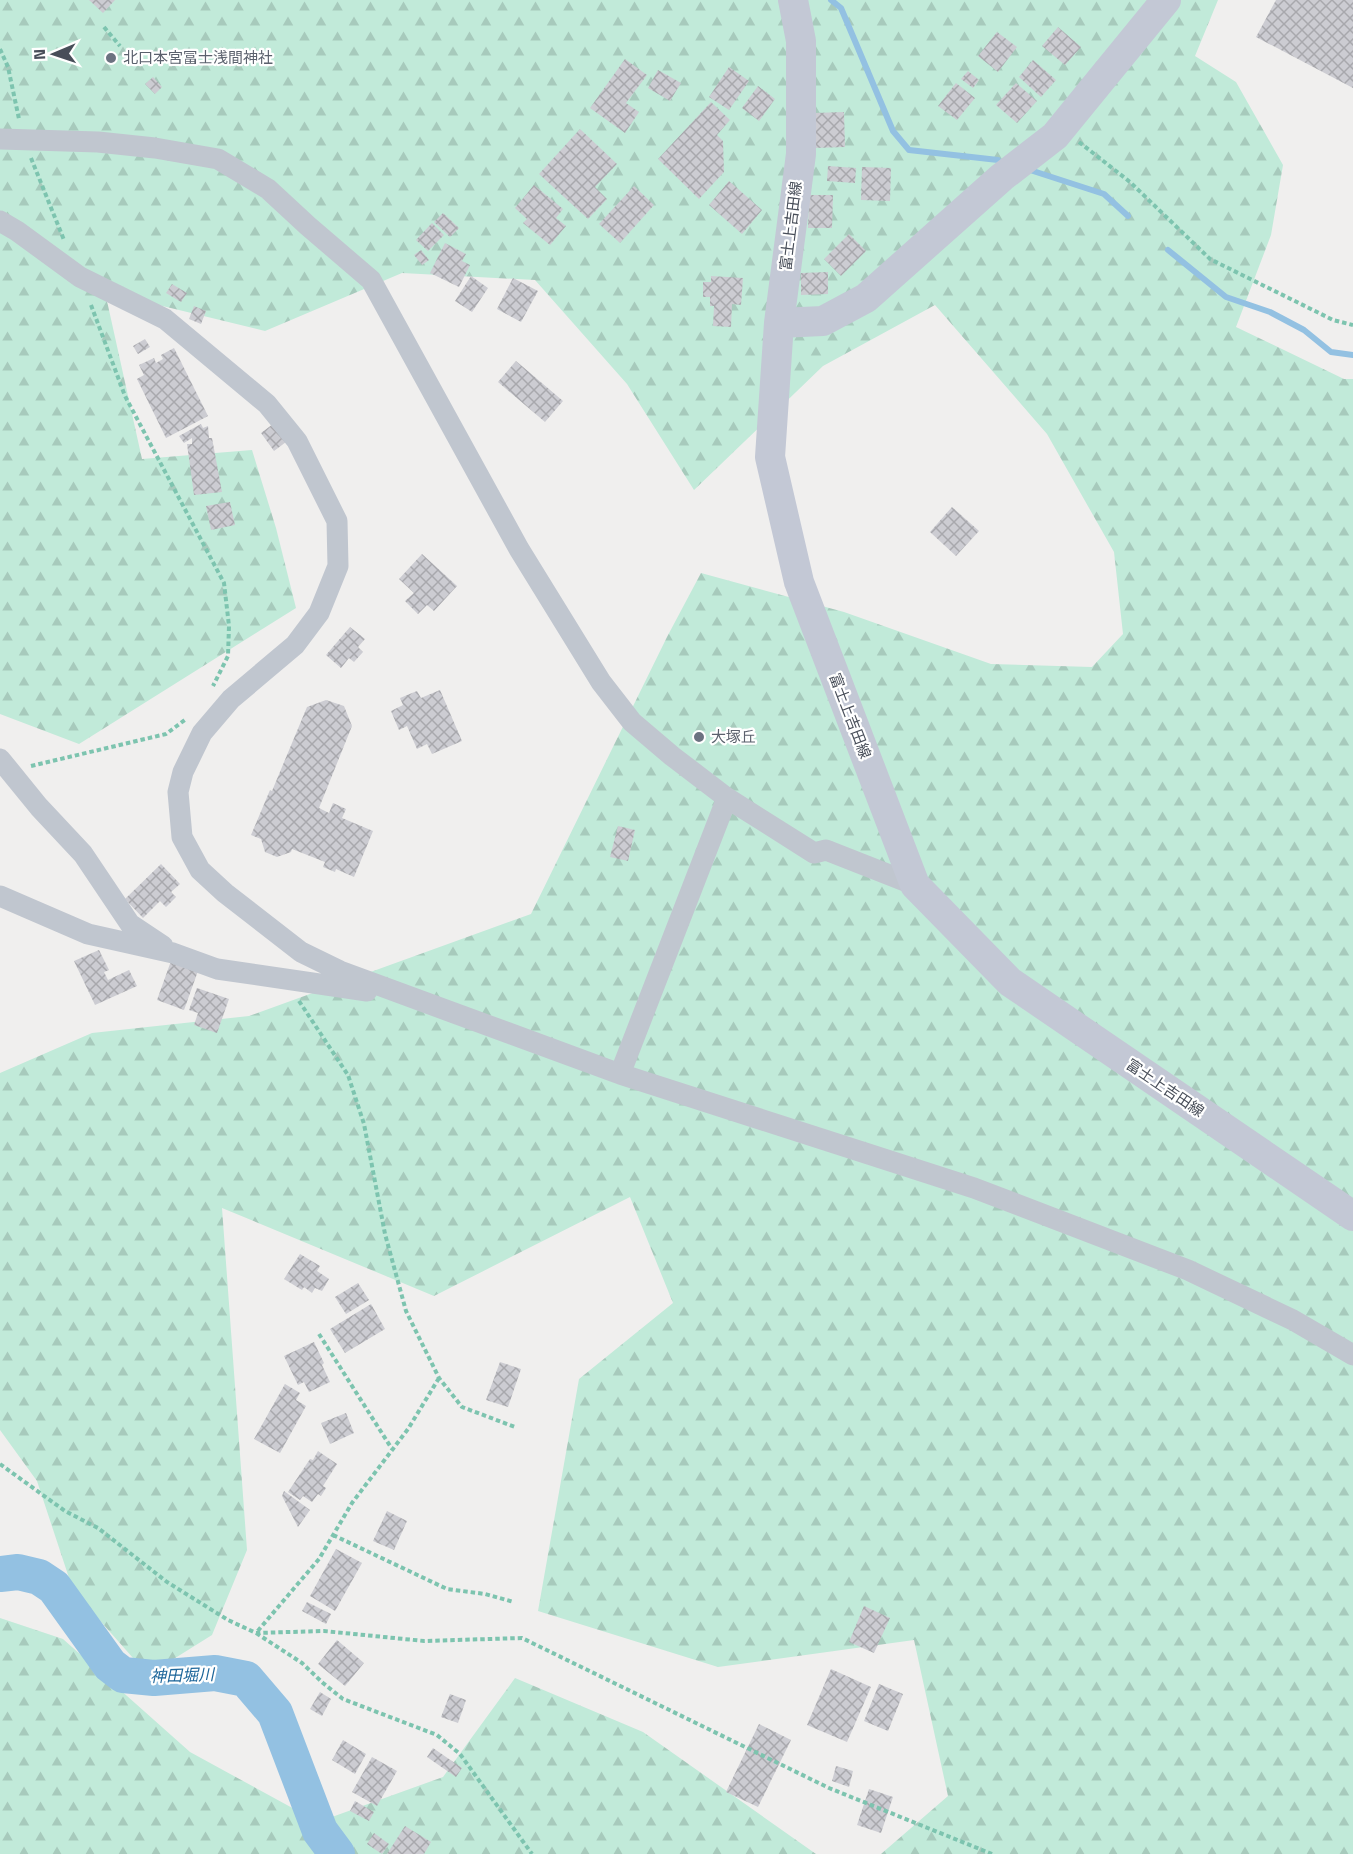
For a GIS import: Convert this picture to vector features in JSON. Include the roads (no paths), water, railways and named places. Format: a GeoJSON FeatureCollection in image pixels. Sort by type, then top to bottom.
{"type":"FeatureCollection","features":[{"type":"Feature","properties":{"kind":"main road","name":"富士上吉田線"},"geometry":{"type":"LineString","coordinates":[[793,0],[801,41],[801,153],[778,323],[770,457],[799,582],[915,885],[1010,982],[1353,1216]]}},
{"type":"Feature","properties":{"kind":"main road"},"geometry":{"type":"LineString","coordinates":[[778,323],[823,321],[866,298],[1002,177],[1055,136],[1166,0]]}},
{"type":"Feature","properties":{"kind":"street"},"geometry":{"type":"LineString","coordinates":[[0,139],[98,142],[155,148],[218,159],[268,189],[371,280],[519,549],[601,682],[632,722],[727,798],[814,853],[826,850],[915,885]]}},
{"type":"Feature","properties":{"kind":"street"},"geometry":{"type":"LineString","coordinates":[[0,221],[80,277],[165,319],[267,405],[297,441],[337,521],[338,566],[319,613],[295,645],[231,699],[202,734],[183,772],[178,792],[182,837],[200,870],[225,893],[301,952],[339,971],[620,1074],[975,1188],[1178,1265],[1293,1320],[1353,1355]]}},
{"type":"Feature","properties":{"kind":"street"},"geometry":{"type":"LineString","coordinates":[[5,765],[39,807],[83,854],[130,924],[173,952]]}},
{"type":"Feature","properties":{"kind":"street"},"geometry":{"type":"LineString","coordinates":[[620,1074],[727,798]]}},
{"type":"Feature","properties":{"kind":"street"},"geometry":{"type":"LineString","coordinates":[[0,896],[88,934],[173,952],[218,969],[415,999]]}},
{"type":"Feature","properties":{"kind":"waterway"},"geometry":{"type":"LineString","coordinates":[[831,0],[841,8],[893,131],[909,150],[998,160]]}},
{"type":"Feature","properties":{"kind":"waterway"},"geometry":{"type":"LineString","coordinates":[[1030,170],[1104,194],[1128,216]]}},
{"type":"Feature","properties":{"kind":"waterway"},"geometry":{"type":"LineString","coordinates":[[1168,250],[1226,297],[1270,312],[1304,330],[1331,352],[1353,355]]}},
{"type":"Feature","properties":{"kind":"waterway","name":"神田堀川"},"geometry":{"type":"LineString","coordinates":[[0,1574],[18,1572],[39,1577],[54,1587],[110,1665],[123,1675],[154,1678],[215,1673],[246,1679],[275,1713],[320,1831],[337,1854]]}},
{"type":"Feature","properties":{"kind":"place","name":"北口本宮冨士浅間神社"},"geometry":{"type":"Point","coordinates":[111,58]}},
{"type":"Feature","properties":{"kind":"place","name":"大塚丘"},"geometry":{"type":"Point","coordinates":[699,737]}}]}
